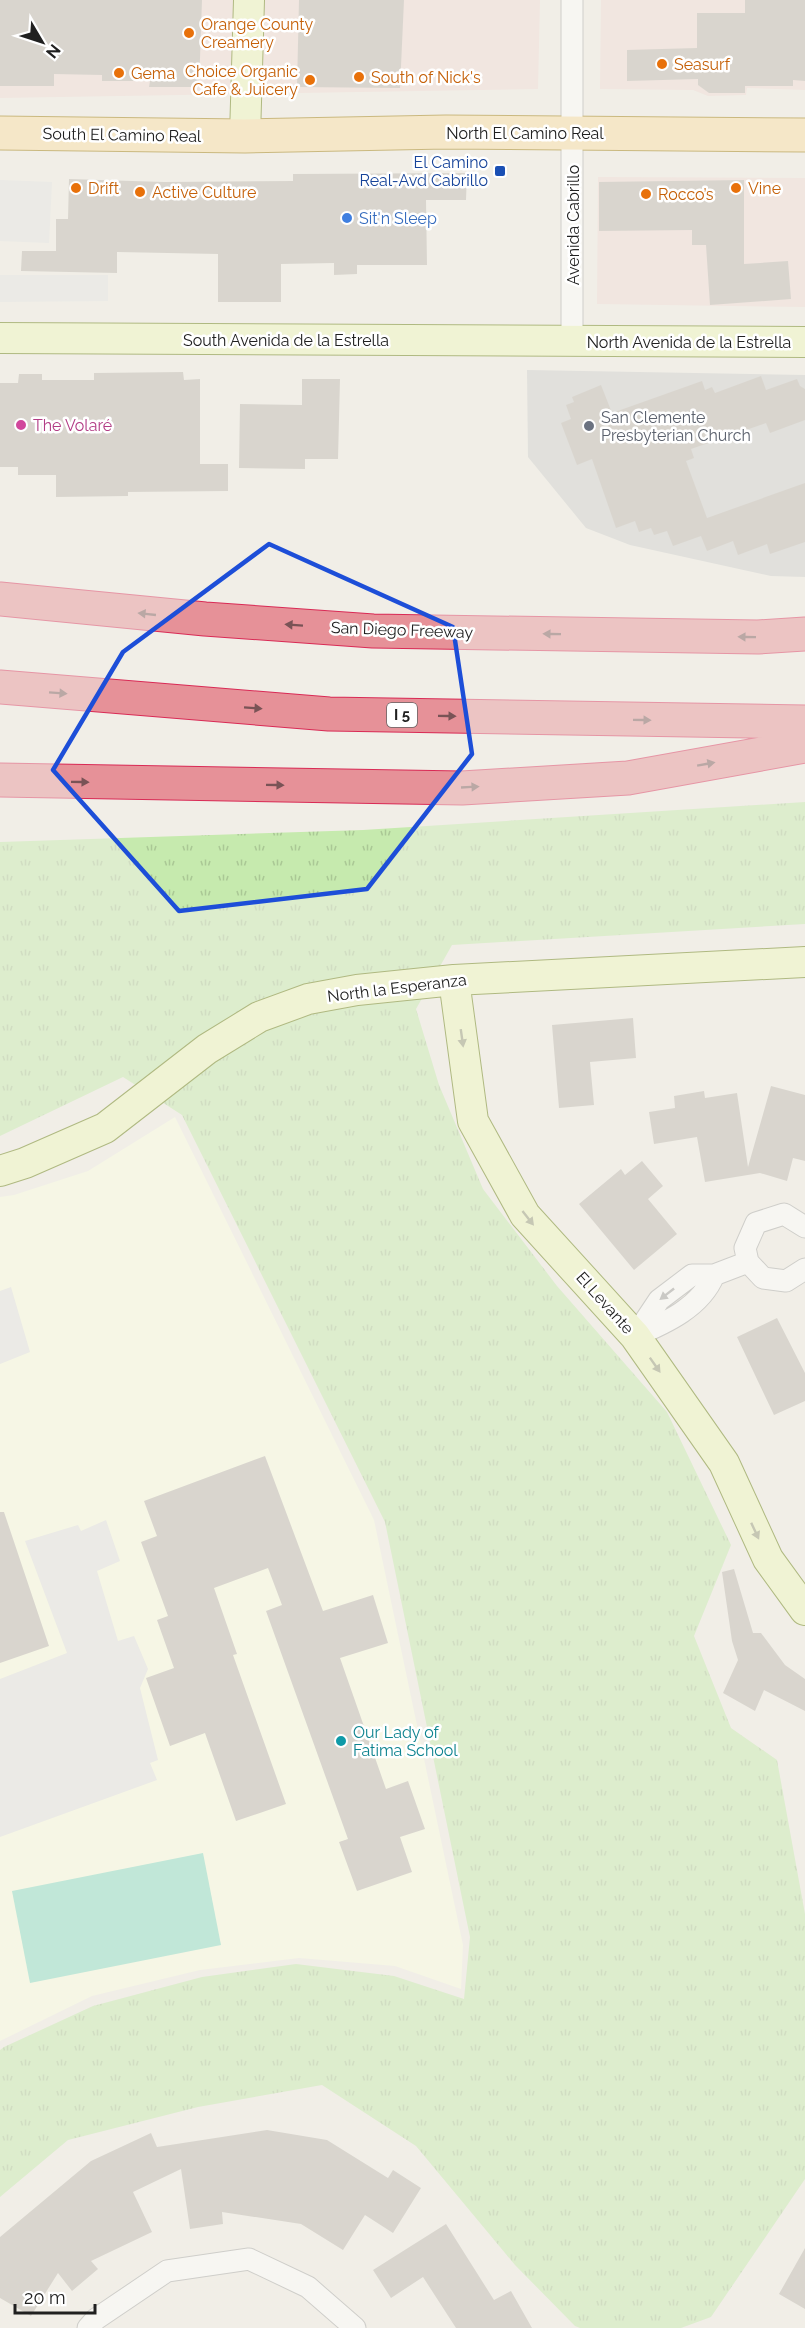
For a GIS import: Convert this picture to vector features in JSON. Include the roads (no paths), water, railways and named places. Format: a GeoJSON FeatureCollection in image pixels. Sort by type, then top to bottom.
{"type":"FeatureCollection","features":[{"type":"Feature","properties":{"kind":"highway","name":"San Diego Freeway"},"geometry":{"type":"LineString","coordinates":[[0,599],[205,619],[373,631],[758,637],[805,634]]}},
{"type":"Feature","properties":{"kind":"highway","name":"I 5"},"geometry":{"type":"LineString","coordinates":[[0,687],[329,714],[805,722]]}},
{"type":"Feature","properties":{"kind":"highway"},"geometry":{"type":"LineString","coordinates":[[0,780],[462,788],[627,778],[805,746]]}},
{"type":"Feature","properties":{"kind":"main road","name":"North El Camino Real"},"geometry":{"type":"LineString","coordinates":[[245,136],[446,132],[805,135]]}},
{"type":"Feature","properties":{"kind":"main road","name":"South El Camino Real"},"geometry":{"type":"LineString","coordinates":[[0,133],[245,136]]}},
{"type":"Feature","properties":{"kind":"street"},"geometry":{"type":"LineString","coordinates":[[245,136],[249,0]]}},
{"type":"Feature","properties":{"kind":"street","name":"Avenida Cabrillo"},"geometry":{"type":"LineString","coordinates":[[572,0],[572,342]]}},
{"type":"Feature","properties":{"kind":"street","name":"South Avenida de la Estrella"},"geometry":{"type":"LineString","coordinates":[[0,338],[572,342]]}},
{"type":"Feature","properties":{"kind":"street","name":"North Avenida de la Estrella"},"geometry":{"type":"LineString","coordinates":[[572,342],[805,342]]}},
{"type":"Feature","properties":{"kind":"street","name":"North la Esperanza"},"geometry":{"type":"LineString","coordinates":[[0,1171],[25,1163],[105,1128],[207,1049],[259,1017],[308,999],[357,990],[454,980],[805,962]]}},
{"type":"Feature","properties":{"kind":"street","name":"El Levante"},"geometry":{"type":"LineString","coordinates":[[454,980],[473,1121],[525,1215],[635,1336],[724,1463],[768,1559],[805,1610]]}},
{"type":"Feature","properties":{"kind":"street"},"geometry":{"type":"LineString","coordinates":[[805,1227],[784,1214],[756,1223],[745,1248],[748,1262],[763,1278],[786,1281],[805,1269]]}},
{"type":"Feature","properties":{"kind":"street"},"geometry":{"type":"LineString","coordinates":[[635,1336],[659,1300],[692,1275],[714,1275],[748,1262]]}},
{"type":"Feature","properties":{"kind":"street"},"geometry":{"type":"LineString","coordinates":[[87,2328],[96,2319],[167,2271],[249,2259],[308,2287],[356,2328]]}},
{"type":"Feature","properties":{"kind":"place","name":"Orange County Creamery"},"geometry":{"type":"Point","coordinates":[189,33]}},
{"type":"Feature","properties":{"kind":"place","name":"Seasurf"},"geometry":{"type":"Point","coordinates":[662,64]}},
{"type":"Feature","properties":{"kind":"place","name":"Gema"},"geometry":{"type":"Point","coordinates":[119,73]}},
{"type":"Feature","properties":{"kind":"place","name":"South of Nick's"},"geometry":{"type":"Point","coordinates":[359,77]}},
{"type":"Feature","properties":{"kind":"place","name":"Choice Organic Cafe & Juicery"},"geometry":{"type":"Point","coordinates":[310,80]}},
{"type":"Feature","properties":{"kind":"place","name":"El Camino Real-Avd Cabrillo"},"geometry":{"type":"Point","coordinates":[500,171]}},
{"type":"Feature","properties":{"kind":"place","name":"Drift"},"geometry":{"type":"Point","coordinates":[76,188]}},
{"type":"Feature","properties":{"kind":"place","name":"Vine"},"geometry":{"type":"Point","coordinates":[736,188]}},
{"type":"Feature","properties":{"kind":"place","name":"Active Culture"},"geometry":{"type":"Point","coordinates":[140,192]}},
{"type":"Feature","properties":{"kind":"place","name":"Rocco’s"},"geometry":{"type":"Point","coordinates":[646,194]}},
{"type":"Feature","properties":{"kind":"place","name":"Sit'n Sleep"},"geometry":{"type":"Point","coordinates":[347,218]}},
{"type":"Feature","properties":{"kind":"place","name":"The Volaré"},"geometry":{"type":"Point","coordinates":[21,425]}},
{"type":"Feature","properties":{"kind":"place","name":"San Clemente Presbyterian Church"},"geometry":{"type":"Point","coordinates":[589,426]}},
{"type":"Feature","properties":{"kind":"place","name":"Our Lady of Fatima School"},"geometry":{"type":"Point","coordinates":[341,1741]}}]}
